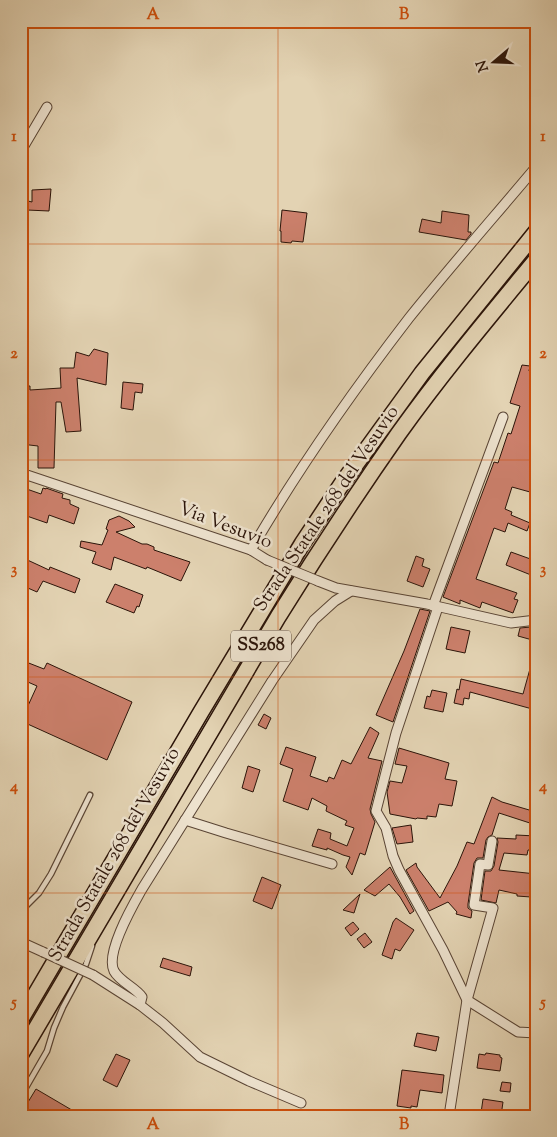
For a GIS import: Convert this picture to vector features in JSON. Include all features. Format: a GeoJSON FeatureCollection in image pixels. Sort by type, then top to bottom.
{"type":"FeatureCollection","features":[{"type":"Feature","properties":{"kind":"highway","name":"Strada Statale 268 del Vesuvio"},"geometry":{"type":"LineString","coordinates":[[21,1018],[302,544],[343,482],[422,372],[536,232]]}},
{"type":"Feature","properties":{"kind":"highway","name":"Strada Statale 268 del Vesuvio"},"geometry":{"type":"LineString","coordinates":[[21,1054],[278,617],[352,500],[435,385],[536,260]]}},
{"type":"Feature","properties":{"kind":"street"},"geometry":{"type":"LineString","coordinates":[[21,151],[47,106]]}},
{"type":"Feature","properties":{"kind":"street"},"geometry":{"type":"LineString","coordinates":[[251,550],[291,484],[343,407],[410,318],[536,167]]}},
{"type":"Feature","properties":{"kind":"street"},"geometry":{"type":"LineString","coordinates":[[503,417],[436,606],[396,733],[376,811],[386,828],[393,856],[399,870],[443,950],[467,1000],[518,1032],[536,1033]]}},
{"type":"Feature","properties":{"kind":"street","name":"Via Vesuvio"},"geometry":{"type":"LineString","coordinates":[[21,473],[251,550],[267,560],[336,588],[436,606],[511,623],[536,620]]}},
{"type":"Feature","properties":{"kind":"street"},"geometry":{"type":"LineString","coordinates":[[140,1005],[142,998],[137,990],[125,983],[114,971],[112,956],[124,923],[142,889],[272,681],[314,620],[335,601],[351,591]]}},
{"type":"Feature","properties":{"kind":"street"},"geometry":{"type":"LineString","coordinates":[[185,820],[332,864]]}},
{"type":"Feature","properties":{"kind":"street"},"geometry":{"type":"LineString","coordinates":[[449,1116],[467,1000],[493,908],[474,905],[480,864],[488,865],[492,841]]}},
{"type":"Feature","properties":{"kind":"street"},"geometry":{"type":"LineString","coordinates":[[21,942],[94,975],[140,1005],[200,1057],[249,1081],[301,1103]]}},
{"type":"Feature","properties":{"kind":"lane"},"geometry":{"type":"LineString","coordinates":[[21,911],[39,893],[51,874],[90,795]]}},
{"type":"Feature","properties":{"kind":"lane"},"geometry":{"type":"LineString","coordinates":[[21,1096],[47,1051],[63,1007],[86,964],[103,916]]}},
{"type":"Feature","properties":{"kind":"building"},"geometry":{"type":"Polygon","coordinates":[[[51,189],[49,211],[27,210],[28,201],[32,202],[32,190],[51,189]]]}},
{"type":"Feature","properties":{"kind":"building"},"geometry":{"type":"Polygon","coordinates":[[[282,210],[307,213],[303,242],[281,242],[282,210]]]}},
{"type":"Feature","properties":{"kind":"building"},"geometry":{"type":"Polygon","coordinates":[[[442,211],[469,215],[468,232],[471,232],[471,234],[466,240],[419,232],[422,219],[441,223],[442,211]]]}},
{"type":"Feature","properties":{"kind":"building"},"geometry":{"type":"Polygon","coordinates":[[[94,349],[108,353],[106,385],[77,378],[81,431],[66,432],[61,402],[56,402],[54,468],[38,468],[38,446],[21,444],[21,386],[30,386],[30,390],[61,388],[60,368],[74,368],[76,352],[89,356],[94,349]]]}},
{"type":"Feature","properties":{"kind":"building"},"geometry":{"type":"Polygon","coordinates":[[[522,365],[530,366],[529,371],[531,375],[536,376],[536,442],[531,455],[536,456],[536,483],[534,482],[530,492],[512,487],[505,509],[512,512],[511,515],[530,523],[527,531],[508,523],[505,532],[494,528],[476,579],[517,593],[514,599],[518,600],[513,613],[482,602],[480,608],[460,600],[460,604],[443,597],[494,462],[498,463],[508,433],[511,434],[520,406],[510,403],[522,365]]]}},
{"type":"Feature","properties":{"kind":"building"},"geometry":{"type":"Polygon","coordinates":[[[123,382],[143,384],[142,393],[135,392],[133,410],[121,408],[123,382]]]}},
{"type":"Feature","properties":{"kind":"building"},"geometry":{"type":"Polygon","coordinates":[[[21,487],[41,494],[43,488],[46,488],[63,494],[62,498],[70,500],[70,504],[79,508],[74,524],[49,515],[47,523],[21,514],[21,487]]]}},
{"type":"Feature","properties":{"kind":"building"},"geometry":{"type":"Polygon","coordinates":[[[119,516],[129,521],[135,527],[116,532],[142,544],[154,547],[154,550],[190,562],[181,581],[147,567],[146,569],[114,557],[111,570],[92,563],[96,552],[80,547],[81,541],[102,545],[108,530],[106,529],[109,520],[119,516]]]}},
{"type":"Feature","properties":{"kind":"building"},"geometry":{"type":"Polygon","coordinates":[[[511,552],[536,561],[536,577],[506,565],[511,552]]]}},
{"type":"Feature","properties":{"kind":"building"},"geometry":{"type":"Polygon","coordinates":[[[416,556],[424,559],[422,566],[430,569],[423,587],[407,581],[416,556]]]}},
{"type":"Feature","properties":{"kind":"building"},"geometry":{"type":"Polygon","coordinates":[[[21,557],[49,570],[50,567],[80,579],[75,593],[43,581],[37,592],[21,585],[21,557]]]}},
{"type":"Feature","properties":{"kind":"building"},"geometry":{"type":"Polygon","coordinates":[[[115,584],[143,595],[139,607],[137,606],[134,613],[106,602],[115,584]]]}},
{"type":"Feature","properties":{"kind":"building"},"geometry":{"type":"Polygon","coordinates":[[[420,609],[430,611],[393,722],[376,715],[420,609]]]}},
{"type":"Feature","properties":{"kind":"building"},"geometry":{"type":"Polygon","coordinates":[[[451,627],[470,631],[465,653],[446,649],[451,627]]]}},
{"type":"Feature","properties":{"kind":"building"},"geometry":{"type":"Polygon","coordinates":[[[536,627],[536,641],[518,636],[520,628],[536,627]]]}},
{"type":"Feature","properties":{"kind":"building"},"geometry":{"type":"Polygon","coordinates":[[[533,658],[536,658],[536,710],[470,692],[469,699],[464,698],[463,705],[454,703],[461,679],[523,694],[533,658]]]}},
{"type":"Feature","properties":{"kind":"building"},"geometry":{"type":"Polygon","coordinates":[[[21,660],[44,669],[47,663],[132,702],[107,760],[21,721],[37,686],[21,679],[21,660]]]}},
{"type":"Feature","properties":{"kind":"building"},"geometry":{"type":"Polygon","coordinates":[[[432,690],[447,693],[443,712],[424,708],[427,696],[430,697],[432,690]]]}},
{"type":"Feature","properties":{"kind":"building"},"geometry":{"type":"Polygon","coordinates":[[[264,714],[271,718],[266,729],[258,725],[264,714]]]}},
{"type":"Feature","properties":{"kind":"building"},"geometry":{"type":"Polygon","coordinates":[[[370,727],[379,733],[368,758],[382,761],[370,809],[375,822],[365,855],[360,853],[352,875],[346,867],[350,857],[327,848],[327,850],[312,846],[318,829],[331,833],[330,839],[347,846],[354,828],[345,825],[347,821],[326,811],[327,806],[312,798],[308,810],[283,801],[293,769],[280,764],[286,747],[316,757],[310,776],[327,782],[329,777],[334,779],[342,760],[351,764],[370,727]]]}},
{"type":"Feature","properties":{"kind":"building"},"geometry":{"type":"Polygon","coordinates":[[[399,748],[449,763],[445,779],[457,781],[452,806],[439,804],[436,817],[427,816],[427,819],[390,814],[387,792],[390,781],[402,783],[407,766],[395,764],[399,748]]]}},
{"type":"Feature","properties":{"kind":"building"},"geometry":{"type":"Polygon","coordinates":[[[248,766],[260,770],[253,792],[242,788],[248,766]]]}},
{"type":"Feature","properties":{"kind":"building"},"geometry":{"type":"Polygon","coordinates":[[[492,797],[502,802],[536,812],[536,825],[499,813],[492,835],[486,840],[483,858],[477,858],[474,863],[468,904],[468,908],[472,911],[471,918],[456,914],[457,912],[448,902],[429,911],[406,870],[416,863],[440,898],[467,842],[474,844],[492,797]]]}},
{"type":"Feature","properties":{"kind":"building"},"geometry":{"type":"Polygon","coordinates":[[[411,825],[413,842],[397,844],[392,828],[411,825]]]}},
{"type":"Feature","properties":{"kind":"building"},"geometry":{"type":"Polygon","coordinates":[[[516,835],[536,836],[536,850],[528,850],[527,855],[504,853],[499,870],[536,874],[536,887],[532,887],[531,897],[517,896],[517,894],[499,890],[496,903],[481,900],[485,871],[491,871],[494,866],[497,838],[516,839],[516,835]]]}},
{"type":"Feature","properties":{"kind":"building"},"geometry":{"type":"Polygon","coordinates":[[[390,867],[414,911],[410,914],[400,897],[389,884],[375,896],[364,890],[390,867]]]}},
{"type":"Feature","properties":{"kind":"building"},"geometry":{"type":"Polygon","coordinates":[[[262,877],[281,885],[272,909],[253,901],[262,877]]]}},
{"type":"Feature","properties":{"kind":"building"},"geometry":{"type":"Polygon","coordinates":[[[360,894],[354,913],[343,910],[360,894]]]}},
{"type":"Feature","properties":{"kind":"building"},"geometry":{"type":"Polygon","coordinates":[[[396,918],[414,930],[400,951],[395,949],[392,959],[382,955],[396,918]]]}},
{"type":"Feature","properties":{"kind":"building"},"geometry":{"type":"Polygon","coordinates":[[[353,922],[359,929],[351,936],[345,928],[353,922]]]}},
{"type":"Feature","properties":{"kind":"building"},"geometry":{"type":"Polygon","coordinates":[[[365,933],[372,942],[364,948],[357,939],[365,933]]]}},
{"type":"Feature","properties":{"kind":"building"},"geometry":{"type":"Polygon","coordinates":[[[163,958],[192,967],[190,976],[160,967],[163,958]]]}},
{"type":"Feature","properties":{"kind":"building"},"geometry":{"type":"Polygon","coordinates":[[[417,1033],[439,1037],[436,1051],[414,1046],[417,1033]]]}},
{"type":"Feature","properties":{"kind":"building"},"geometry":{"type":"Polygon","coordinates":[[[486,1053],[500,1055],[502,1058],[500,1071],[477,1068],[479,1054],[485,1055],[486,1053]]]}},
{"type":"Feature","properties":{"kind":"building"},"geometry":{"type":"Polygon","coordinates":[[[116,1054],[130,1060],[117,1087],[103,1080],[116,1054]]]}},
{"type":"Feature","properties":{"kind":"building"},"geometry":{"type":"Polygon","coordinates":[[[402,1070],[444,1075],[442,1093],[420,1090],[417,1107],[397,1106],[402,1070]]]}},
{"type":"Feature","properties":{"kind":"building"},"geometry":{"type":"Polygon","coordinates":[[[502,1082],[511,1083],[510,1092],[500,1091],[502,1082]]]}},
{"type":"Feature","properties":{"kind":"building"},"geometry":{"type":"Polygon","coordinates":[[[36,1089],[82,1116],[40,1116],[25,1107],[36,1089]]]}},
{"type":"Feature","properties":{"kind":"building"},"geometry":{"type":"Polygon","coordinates":[[[483,1099],[503,1102],[501,1116],[481,1113],[483,1099]]]}}]}
